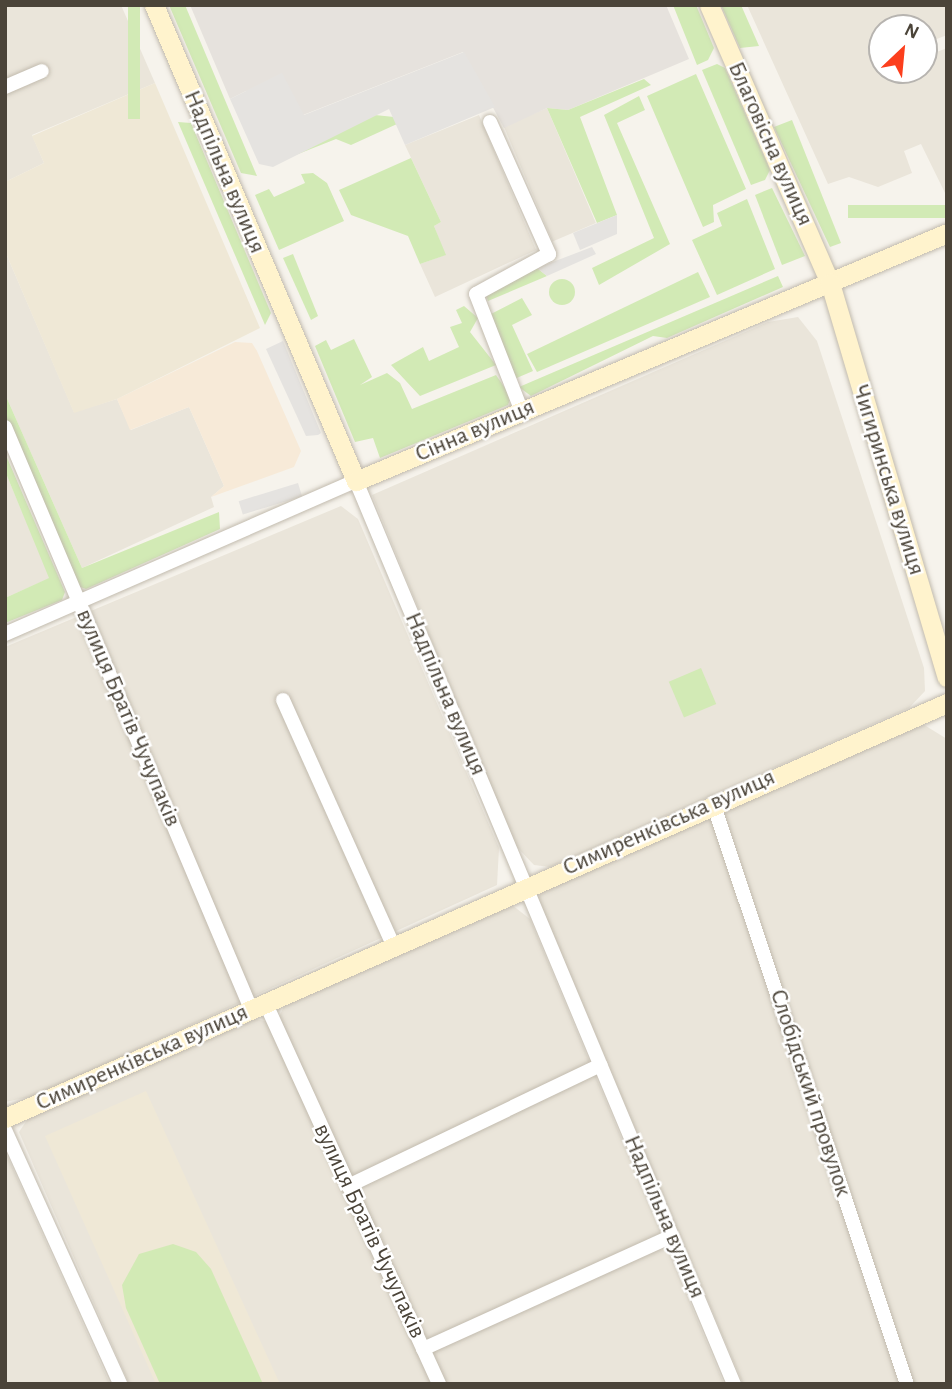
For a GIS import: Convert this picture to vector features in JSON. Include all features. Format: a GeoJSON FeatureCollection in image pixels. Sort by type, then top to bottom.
{"type":"FeatureCollection","features":[{"type":"Feature","properties":{"kind":"main road","name":"Надпільна вулиця"},"geometry":{"type":"LineString","coordinates":[[154,5],[356,481]]}},
{"type":"Feature","properties":{"kind":"main road","name":"Благовісна вулиця"},"geometry":{"type":"LineString","coordinates":[[709,5],[830,283]]}},
{"type":"Feature","properties":{"kind":"main road","name":"Сінна вулиця"},"geometry":{"type":"LineString","coordinates":[[356,481],[947,233]]}},
{"type":"Feature","properties":{"kind":"main road","name":"Чигиринська вулиця"},"geometry":{"type":"LineString","coordinates":[[830,283],[947,677]]}},
{"type":"Feature","properties":{"kind":"main road","name":"Симиренківська вулиця"},"geometry":{"type":"LineString","coordinates":[[5,1118],[258,1006],[392,943],[947,703]]}},
{"type":"Feature","properties":{"kind":"street"},"geometry":{"type":"LineString","coordinates":[[5,87],[42,71]]}},
{"type":"Feature","properties":{"kind":"street"},"geometry":{"type":"LineString","coordinates":[[490,122],[549,254],[476,294],[522,412]]}},
{"type":"Feature","properties":{"kind":"street","name":"вулиця Братів Чучупаків"},"geometry":{"type":"LineString","coordinates":[[5,427],[78,602],[258,1006],[348,1186],[439,1384]]}},
{"type":"Feature","properties":{"kind":"street","name":"Сінна вулиця"},"geometry":{"type":"LineString","coordinates":[[5,634],[356,481]]}},
{"type":"Feature","properties":{"kind":"street","name":"Надпільна вулиця"},"geometry":{"type":"LineString","coordinates":[[356,481],[734,1384]]}},
{"type":"Feature","properties":{"kind":"street"},"geometry":{"type":"LineString","coordinates":[[283,700],[392,943]]}},
{"type":"Feature","properties":{"kind":"street","name":"Слобідський провулок"},"geometry":{"type":"LineString","coordinates":[[713,803],[907,1384]]}},
{"type":"Feature","properties":{"kind":"street"},"geometry":{"type":"LineString","coordinates":[[348,1186],[600,1065]]}},
{"type":"Feature","properties":{"kind":"street"},"geometry":{"type":"LineString","coordinates":[[5,1130],[120,1384]]}},
{"type":"Feature","properties":{"kind":"street"},"geometry":{"type":"LineString","coordinates":[[423,1349],[672,1236]]}},
{"type":"Feature","properties":{"kind":"shaded area"},"geometry":{"type":"Polygon","coordinates":[[[5,5],[121,5],[155,83],[32,135],[44,163],[5,182],[5,94],[48,74],[5,82],[5,5]]]}},
{"type":"Feature","properties":{"kind":"shaded area"},"geometry":{"type":"Polygon","coordinates":[[[190,5],[666,5],[689,59],[568,110],[547,108],[504,128],[463,52],[303,115],[246,91],[230,99],[190,5]]]}},
{"type":"Feature","properties":{"kind":"shaded area"},"geometry":{"type":"Polygon","coordinates":[[[747,5],[947,5],[947,35],[938,39],[938,14],[868,14],[868,84],[938,84],[938,52],[947,48],[947,197],[921,144],[904,151],[912,173],[878,187],[849,177],[828,184],[747,5]]]}},
{"type":"Feature","properties":{"kind":"shaded area"},"geometry":{"type":"Polygon","coordinates":[[[464,52],[495,107],[405,145],[389,109],[273,167],[259,164],[230,99],[282,73],[304,115],[464,52]]]}},
{"type":"Feature","properties":{"kind":"shaded area"},"geometry":{"type":"Polygon","coordinates":[[[155,83],[260,328],[117,399],[74,413],[5,251],[5,182],[44,163],[32,136],[155,83]]]}},
{"type":"Feature","properties":{"kind":"shaded area"},"geometry":{"type":"Polygon","coordinates":[[[547,108],[596,223],[553,241],[504,126],[547,108]]]}},
{"type":"Feature","properties":{"kind":"shaded area"},"geometry":{"type":"Polygon","coordinates":[[[479,115],[536,250],[435,297],[420,264],[445,255],[434,226],[441,222],[405,145],[479,115]]]}},
{"type":"Feature","properties":{"kind":"shaded area"},"geometry":{"type":"Polygon","coordinates":[[[617,215],[617,234],[580,250],[573,233],[617,215]]]}},
{"type":"Feature","properties":{"kind":"shaded area"},"geometry":{"type":"Polygon","coordinates":[[[592,247],[596,254],[547,276],[537,268],[592,247]]]}},
{"type":"Feature","properties":{"kind":"shaded area"},"geometry":{"type":"Polygon","coordinates":[[[5,251],[74,412],[117,399],[131,430],[189,407],[224,486],[211,497],[214,507],[82,568],[5,394],[5,251]]]}},
{"type":"Feature","properties":{"kind":"shaded area"},"geometry":{"type":"Polygon","coordinates":[[[798,317],[817,341],[924,668],[925,691],[909,708],[550,867],[534,865],[515,845],[372,495],[768,322],[798,317]]]}},
{"type":"Feature","properties":{"kind":"shaded area"},"geometry":{"type":"Polygon","coordinates":[[[283,341],[321,433],[318,435],[306,436],[266,349],[283,341]]]}},
{"type":"Feature","properties":{"kind":"shaded area"},"geometry":{"type":"Polygon","coordinates":[[[235,342],[252,343],[257,351],[301,451],[294,467],[211,497],[224,486],[189,407],[130,430],[117,399],[235,342]]]}},
{"type":"Feature","properties":{"kind":"shaded area"},"geometry":{"type":"Polygon","coordinates":[[[5,471],[50,578],[5,598],[5,471]]]}},
{"type":"Feature","properties":{"kind":"shaded area"},"geometry":{"type":"Polygon","coordinates":[[[298,483],[302,496],[243,515],[239,501],[298,483]]]}},
{"type":"Feature","properties":{"kind":"shaded area"},"geometry":{"type":"Polygon","coordinates":[[[341,506],[358,519],[499,848],[497,885],[35,1096],[5,1102],[5,647],[341,506]]]}},
{"type":"Feature","properties":{"kind":"shaded area"},"geometry":{"type":"Polygon","coordinates":[[[921,723],[947,739],[947,1384],[743,1384],[538,898],[543,890],[921,723]]]}},
{"type":"Feature","properties":{"kind":"shaded area"},"geometry":{"type":"Polygon","coordinates":[[[512,905],[530,919],[724,1384],[442,1384],[279,1017],[285,1004],[512,905]]]}},
{"type":"Feature","properties":{"kind":"shaded area"},"geometry":{"type":"Polygon","coordinates":[[[253,1018],[268,1022],[433,1384],[129,1384],[19,1132],[29,1117],[253,1018]]]}},
{"type":"Feature","properties":{"kind":"shaded area"},"geometry":{"type":"Polygon","coordinates":[[[146,1091],[280,1384],[156,1384],[45,1136],[146,1091]]]}},
{"type":"Feature","properties":{"kind":"shaded area"},"geometry":{"type":"Polygon","coordinates":[[[5,1151],[110,1384],[5,1384],[5,1151]]]}},
{"type":"Feature","properties":{"kind":"green space"},"geometry":{"type":"Polygon","coordinates":[[[128,5],[140,5],[140,119],[128,119],[128,5]]]}},
{"type":"Feature","properties":{"kind":"green space"},"geometry":{"type":"Polygon","coordinates":[[[169,5],[185,5],[257,176],[241,173],[169,5]]]}},
{"type":"Feature","properties":{"kind":"green space"},"geometry":{"type":"Polygon","coordinates":[[[673,5],[696,5],[714,48],[708,60],[697,65],[673,5]]]}},
{"type":"Feature","properties":{"kind":"green space"},"geometry":{"type":"Polygon","coordinates":[[[721,5],[741,5],[759,46],[740,48],[721,5]]]}},
{"type":"Feature","properties":{"kind":"green space"},"geometry":{"type":"Polygon","coordinates":[[[717,64],[725,68],[770,170],[765,180],[751,185],[702,70],[717,64]]]}},
{"type":"Feature","properties":{"kind":"green space"},"geometry":{"type":"Polygon","coordinates":[[[696,74],[746,189],[713,205],[714,222],[703,227],[647,96],[696,74]]]}},
{"type":"Feature","properties":{"kind":"green space"},"geometry":{"type":"Polygon","coordinates":[[[644,79],[651,85],[580,117],[617,215],[597,223],[547,108],[568,110],[644,79]]]}},
{"type":"Feature","properties":{"kind":"green space"},"geometry":{"type":"Polygon","coordinates":[[[639,96],[645,110],[617,123],[670,244],[599,285],[592,268],[654,238],[604,115],[639,96]]]}},
{"type":"Feature","properties":{"kind":"green space"},"geometry":{"type":"Polygon","coordinates":[[[375,115],[394,117],[397,124],[351,145],[336,139],[283,160],[375,115]]]}},
{"type":"Feature","properties":{"kind":"green space"},"geometry":{"type":"Polygon","coordinates":[[[792,120],[841,243],[830,247],[774,127],[792,120]]]}},
{"type":"Feature","properties":{"kind":"green space"},"geometry":{"type":"Polygon","coordinates":[[[178,122],[191,123],[271,313],[265,325],[178,122]]]}},
{"type":"Feature","properties":{"kind":"green space"},"geometry":{"type":"Polygon","coordinates":[[[411,158],[441,222],[434,226],[446,255],[420,264],[408,236],[351,215],[339,190],[411,158]]]}},
{"type":"Feature","properties":{"kind":"green space"},"geometry":{"type":"Polygon","coordinates":[[[313,173],[327,183],[344,221],[279,250],[255,195],[269,189],[274,197],[305,183],[301,174],[313,173]]]}},
{"type":"Feature","properties":{"kind":"green space"},"geometry":{"type":"Polygon","coordinates":[[[772,188],[805,256],[782,265],[755,195],[772,188]]]}},
{"type":"Feature","properties":{"kind":"green space"},"geometry":{"type":"Polygon","coordinates":[[[747,199],[775,269],[717,295],[692,240],[722,226],[717,213],[747,199]]]}},
{"type":"Feature","properties":{"kind":"green space"},"geometry":{"type":"Polygon","coordinates":[[[848,205],[947,205],[947,218],[848,218],[848,205]]]}},
{"type":"Feature","properties":{"kind":"green space"},"geometry":{"type":"Polygon","coordinates":[[[293,254],[318,316],[311,320],[283,258],[293,254]]]}},
{"type":"Feature","properties":{"kind":"green space"},"geometry":{"type":"Polygon","coordinates":[[[537,268],[547,276],[488,301],[485,292],[537,268]]]}},
{"type":"Feature","properties":{"kind":"green space"},"geometry":{"type":"Polygon","coordinates":[[[698,272],[710,297],[537,372],[527,354],[698,272]]]}},
{"type":"Feature","properties":{"kind":"green space"},"geometry":{"type":"Polygon","coordinates":[[[778,276],[783,287],[667,338],[653,336],[531,396],[519,387],[778,276]]]}},
{"type":"Feature","properties":{"kind":"green space"},"geometry":{"type":"Polygon","coordinates":[[[562,279],[571,283],[575,292],[571,301],[562,305],[553,301],[549,292],[553,283],[562,279]]]}},
{"type":"Feature","properties":{"kind":"green space"},"geometry":{"type":"Polygon","coordinates":[[[522,298],[532,315],[512,325],[533,371],[512,380],[489,315],[522,298]]]}},
{"type":"Feature","properties":{"kind":"green space"},"geometry":{"type":"Polygon","coordinates":[[[464,306],[478,318],[470,332],[496,365],[420,396],[391,365],[423,347],[429,361],[459,347],[450,327],[462,323],[456,310],[464,306]]]}},
{"type":"Feature","properties":{"kind":"green space"},"geometry":{"type":"Polygon","coordinates":[[[354,339],[372,377],[360,385],[387,373],[400,383],[412,409],[496,375],[511,397],[508,405],[380,458],[373,438],[355,442],[315,346],[326,340],[331,350],[354,339]]]}},
{"type":"Feature","properties":{"kind":"green space"},"geometry":{"type":"Polygon","coordinates":[[[5,394],[82,568],[219,512],[220,529],[86,589],[77,586],[5,416],[5,394]]]}},
{"type":"Feature","properties":{"kind":"green space"},"geometry":{"type":"Polygon","coordinates":[[[5,453],[65,592],[62,600],[5,623],[5,598],[49,578],[5,471],[5,453]]]}},
{"type":"Feature","properties":{"kind":"green space"},"geometry":{"type":"Polygon","coordinates":[[[701,668],[716,704],[684,718],[669,682],[701,668]]]}},
{"type":"Feature","properties":{"kind":"green space"},"geometry":{"type":"Polygon","coordinates":[[[173,1244],[196,1252],[211,1269],[263,1384],[160,1384],[126,1308],[122,1285],[139,1254],[173,1244]]]}}]}
